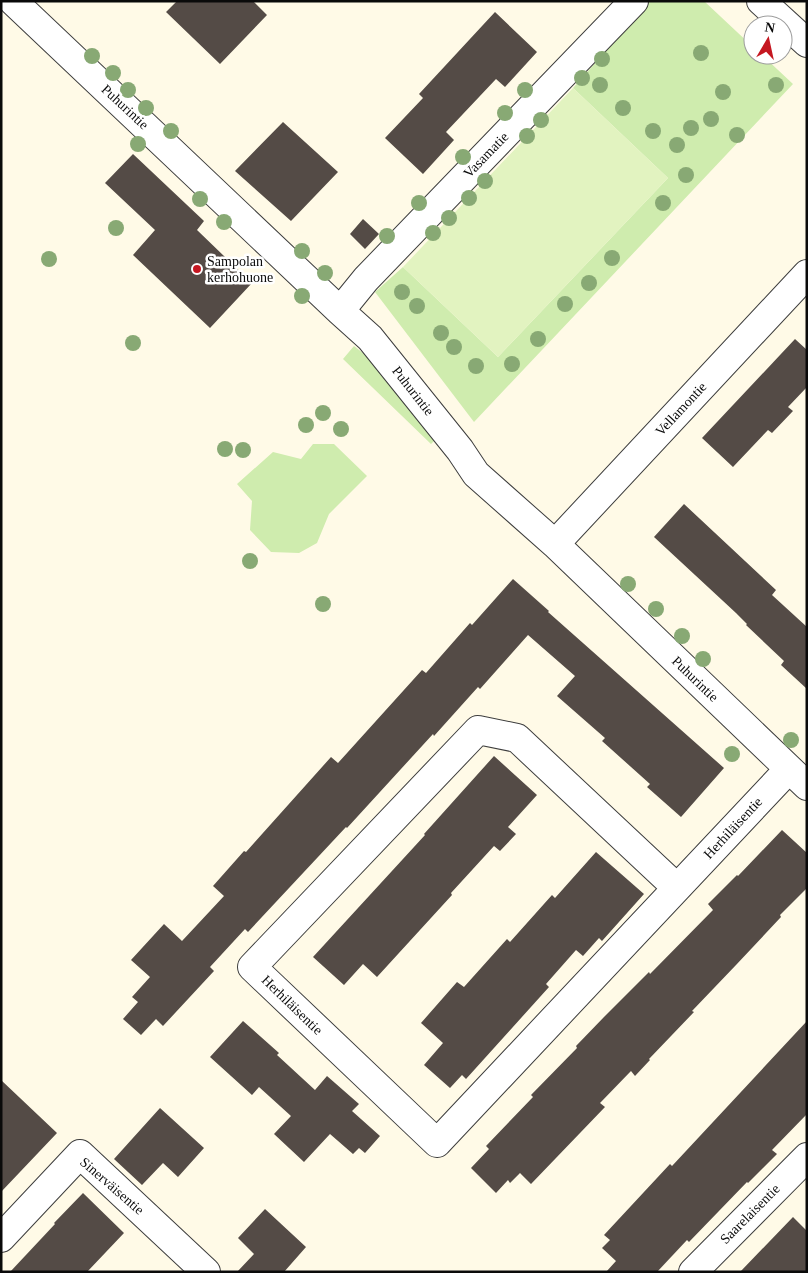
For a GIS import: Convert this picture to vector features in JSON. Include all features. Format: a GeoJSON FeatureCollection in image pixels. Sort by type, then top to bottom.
{"type":"FeatureCollection","features":[{"type":"Feature","properties":{"kind":"street","name":"Puhurintie"},"geometry":{"type":"LineString","coordinates":[[13,1],[370,338],[460,450],[476,474],[555,544],[798,777]]}},
{"type":"Feature","properties":{"kind":"street","name":"Vasamatie"},"geometry":{"type":"LineString","coordinates":[[340,311],[366,280],[634,1]]}},
{"type":"Feature","properties":{"kind":"street"},"geometry":{"type":"LineString","coordinates":[[761,1],[807,43]]}},
{"type":"Feature","properties":{"kind":"street","name":"Vellamontie"},"geometry":{"type":"LineString","coordinates":[[555,544],[807,274]]}},
{"type":"Feature","properties":{"kind":"street","name":"Herhiläisentie"},"geometry":{"type":"LineString","coordinates":[[677,888],[517,738],[478,730],[252,967],[437,1143],[677,888],[798,777]]}},
{"type":"Feature","properties":{"kind":"street","name":"Sinerväisentie"},"geometry":{"type":"LineString","coordinates":[[1,1238],[80,1154],[206,1272]]}},
{"type":"Feature","properties":{"kind":"street","name":"Saarelaisentie"},"geometry":{"type":"LineString","coordinates":[[693,1272],[807,1157]]}},
{"type":"Feature","properties":{"kind":"green space"},"geometry":{"type":"Polygon","coordinates":[[[650,1],[704,1],[743,38],[743,65],[773,65],[793,84],[474,422],[375,292],[403,267],[498,357],[668,178],[573,88],[650,1]]]}},
{"type":"Feature","properties":{"kind":"green space"},"geometry":{"type":"Polygon","coordinates":[[[573,88],[668,178],[498,357],[403,267],[573,88]]]}},
{"type":"Feature","properties":{"kind":"green space"},"geometry":{"type":"Polygon","coordinates":[[[354,346],[387,372],[436,439],[431,444],[343,359],[354,346]]]}},
{"type":"Feature","properties":{"kind":"green space"},"geometry":{"type":"Polygon","coordinates":[[[313,444],[334,444],[367,476],[329,514],[317,543],[299,553],[271,552],[250,530],[252,501],[237,484],[273,452],[301,459],[313,444]]]}},
{"type":"Feature","properties":{"kind":"building"},"geometry":{"type":"Polygon","coordinates":[[[177,1],[253,1],[267,15],[220,64],[166,12],[177,1]]]}},
{"type":"Feature","properties":{"kind":"building"},"geometry":{"type":"Polygon","coordinates":[[[495,12],[537,52],[505,87],[496,79],[446,132],[454,140],[423,174],[385,138],[423,98],[419,94],[495,12]]]}},
{"type":"Feature","properties":{"kind":"building"},"geometry":{"type":"Polygon","coordinates":[[[283,122],[338,172],[291,221],[235,171],[283,122]]]}},
{"type":"Feature","properties":{"kind":"building"},"geometry":{"type":"Polygon","coordinates":[[[133,154],[204,221],[197,230],[252,283],[210,328],[133,255],[155,230],[105,183],[133,154]]]}},
{"type":"Feature","properties":{"kind":"building"},"geometry":{"type":"Polygon","coordinates":[[[363,219],[379,234],[365,249],[350,234],[363,219]]]}},
{"type":"Feature","properties":{"kind":"building"},"geometry":{"type":"Polygon","coordinates":[[[795,339],[807,350],[807,387],[788,407],[793,411],[772,433],[768,430],[733,467],[702,438],[795,339]]]}},
{"type":"Feature","properties":{"kind":"building"},"geometry":{"type":"Polygon","coordinates":[[[684,504],[776,590],[772,595],[807,627],[807,689],[781,665],[784,661],[736,613],[654,537],[684,504]]]}},
{"type":"Feature","properties":{"kind":"building"},"geometry":{"type":"Polygon","coordinates":[[[513,579],[724,768],[681,817],[647,787],[650,784],[602,741],[605,738],[557,696],[575,676],[528,635],[480,689],[478,687],[434,736],[433,734],[248,932],[245,929],[210,967],[214,971],[163,1026],[156,1019],[141,1035],[123,1019],[138,1002],[132,997],[150,977],[131,960],[164,924],[182,941],[224,896],[213,886],[244,851],[246,852],[331,757],[338,763],[422,670],[426,673],[470,623],[472,625],[513,579]]]}},
{"type":"Feature","properties":{"kind":"building"},"geometry":{"type":"Polygon","coordinates":[[[494,756],[537,795],[508,827],[516,834],[500,851],[494,846],[377,977],[363,964],[344,985],[313,957],[425,835],[494,756]]]}},
{"type":"Feature","properties":{"kind":"building"},"geometry":{"type":"Polygon","coordinates":[[[782,830],[807,853],[807,888],[692,1011],[694,1012],[635,1076],[631,1071],[600,1103],[605,1107],[531,1184],[520,1173],[510,1183],[508,1180],[496,1193],[471,1168],[489,1149],[486,1146],[533,1097],[531,1095],[577,1048],[576,1046],[713,910],[708,904],[782,830]]]}},
{"type":"Feature","properties":{"kind":"building"},"geometry":{"type":"Polygon","coordinates":[[[596,852],[644,894],[602,941],[599,938],[583,956],[576,950],[546,984],[549,987],[466,1079],[462,1075],[450,1088],[424,1065],[443,1043],[421,1023],[457,982],[464,987],[507,939],[510,942],[552,895],[555,898],[596,852]]]}},
{"type":"Feature","properties":{"kind":"building"},"geometry":{"type":"Polygon","coordinates":[[[243,1021],[279,1053],[277,1055],[315,1090],[327,1076],[359,1104],[352,1111],[380,1136],[365,1153],[359,1148],[353,1154],[330,1134],[304,1162],[274,1134],[291,1116],[259,1087],[252,1095],[210,1057],[243,1021]]]}},
{"type":"Feature","properties":{"kind":"building"},"geometry":{"type":"Polygon","coordinates":[[[807,1021],[807,1114],[772,1150],[777,1154],[689,1242],[687,1240],[657,1272],[606,1272],[616,1261],[602,1248],[610,1240],[604,1235],[670,1164],[672,1166],[807,1021]]]}},
{"type":"Feature","properties":{"kind":"building"},"geometry":{"type":"Polygon","coordinates":[[[1,1080],[57,1133],[1,1192],[1,1080]]]}},
{"type":"Feature","properties":{"kind":"building"},"geometry":{"type":"Polygon","coordinates":[[[160,1108],[204,1148],[178,1177],[163,1163],[142,1185],[114,1159],[160,1108]]]}},
{"type":"Feature","properties":{"kind":"building"},"geometry":{"type":"Polygon","coordinates":[[[83,1193],[124,1233],[87,1272],[10,1272],[54,1223],[83,1193]]]}},
{"type":"Feature","properties":{"kind":"building"},"geometry":{"type":"Polygon","coordinates":[[[265,1209],[306,1247],[284,1272],[237,1272],[254,1254],[238,1238],[265,1209]]]}},
{"type":"Feature","properties":{"kind":"building"},"geometry":{"type":"Polygon","coordinates":[[[793,1217],[807,1231],[807,1272],[740,1272],[793,1217]]]}},
{"type":"Feature","properties":{"kind":"place","name":"Sampolan kerhohuone"},"geometry":{"type":"Point","coordinates":[197,269]}}]}
